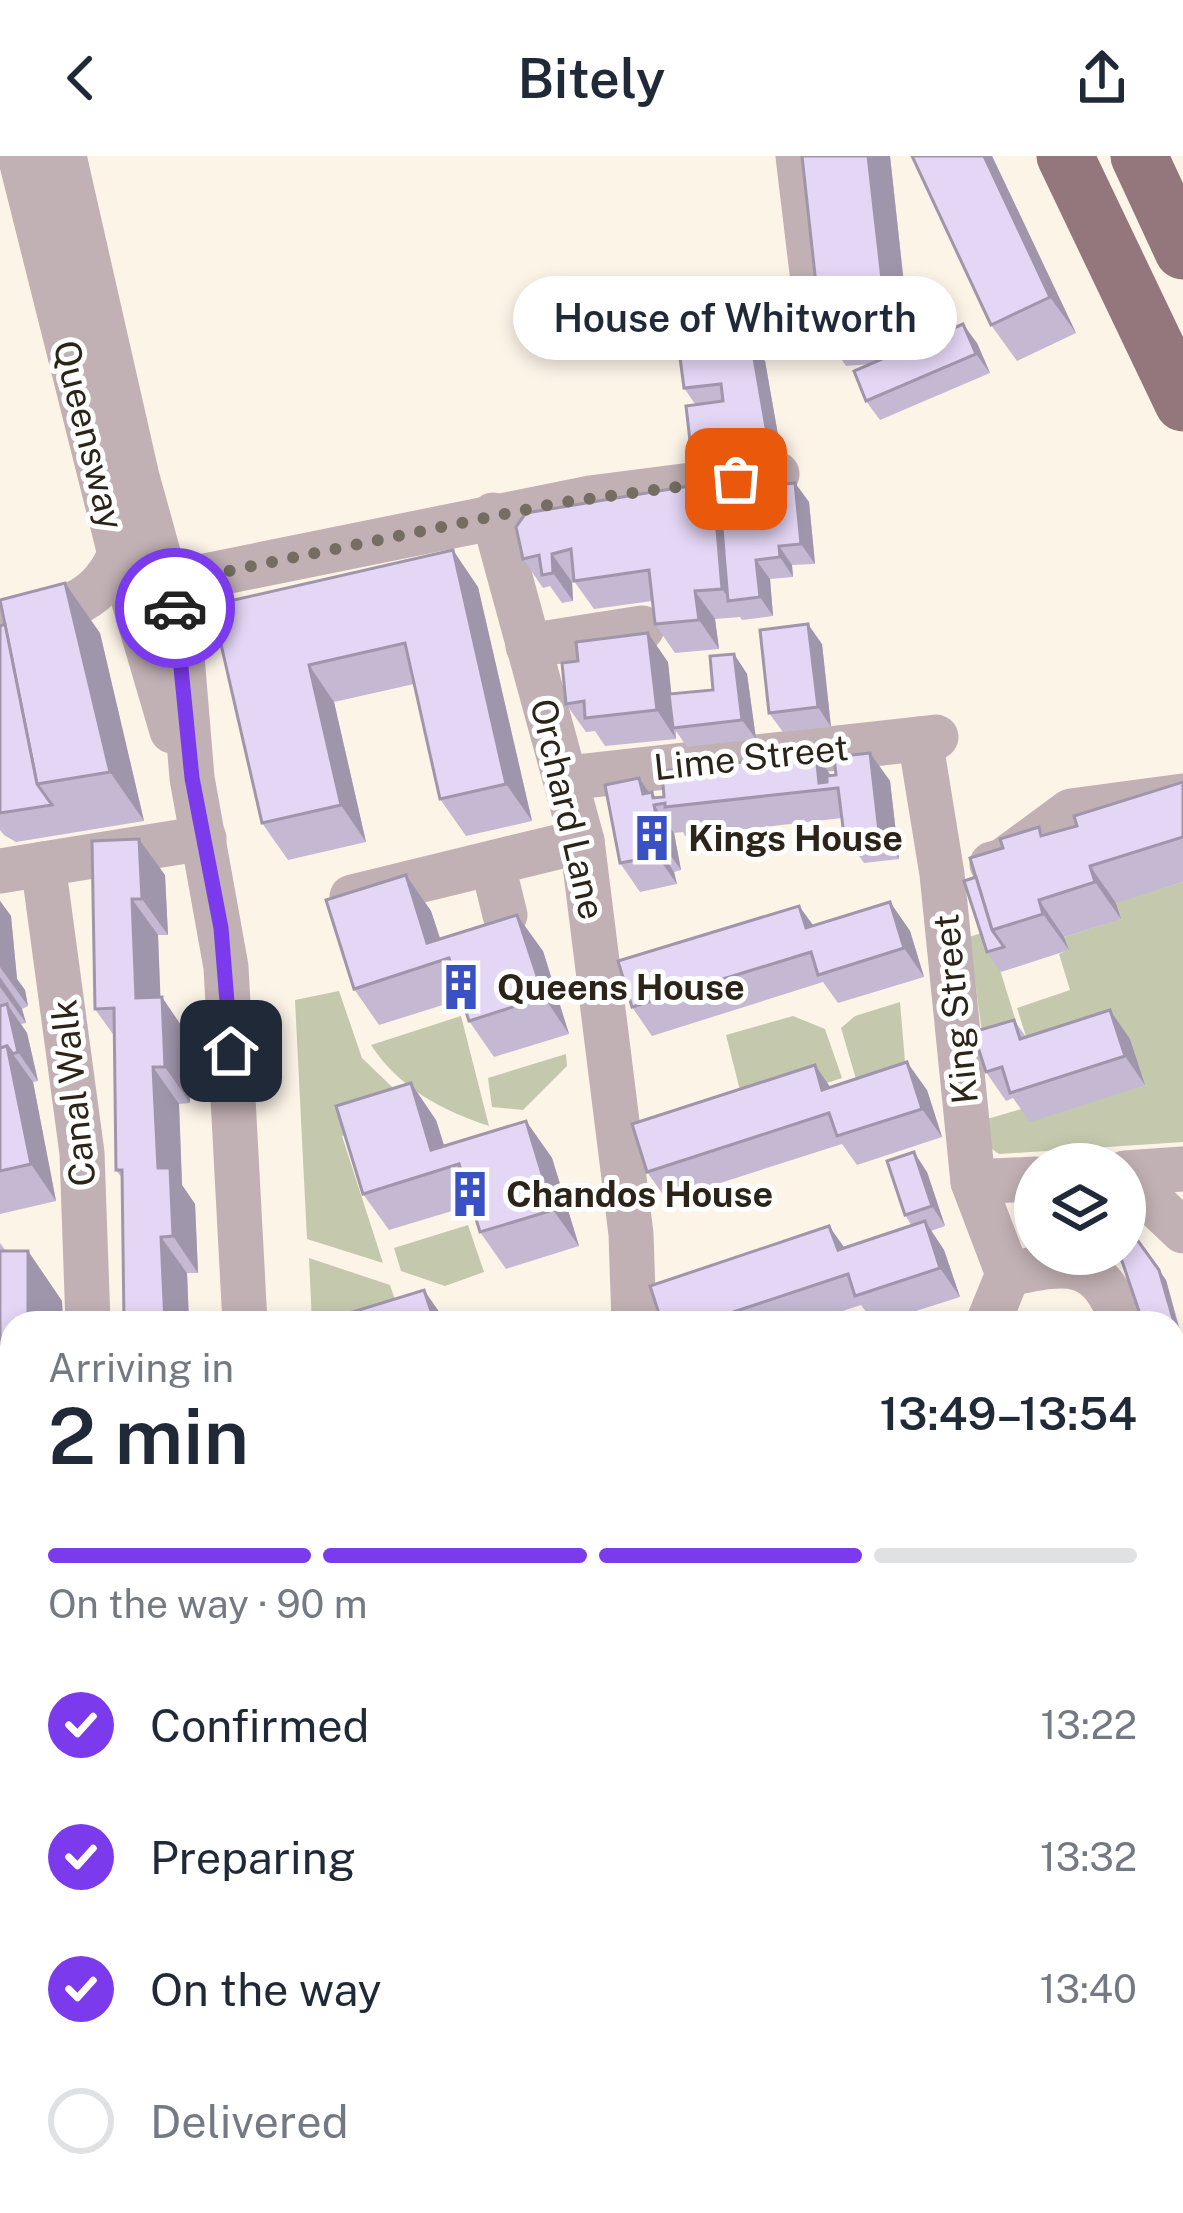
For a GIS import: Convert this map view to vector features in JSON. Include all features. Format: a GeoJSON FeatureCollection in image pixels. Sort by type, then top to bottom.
{"type":"FeatureCollection","features":[{"type":"Feature","properties":{"kind":"main road"},"geometry":{"type":"LineString","coordinates":[[1065,156],[1175,367]]}},
{"type":"Feature","properties":{"kind":"main road"},"geometry":{"type":"LineString","coordinates":[[1138,156],[1183,251]]}},
{"type":"Feature","properties":{"kind":"street","name":"Queensway"},"geometry":{"type":"LineString","coordinates":[[20,156],[120,554],[164,711],[192,778]]}},
{"type":"Feature","properties":{"kind":"street","name":"Queensway"},"geometry":{"type":"LineString","coordinates":[[64,156],[137,477],[181,632],[192,778],[226,967],[244,1311]]}},
{"type":"Feature","properties":{"kind":"street"},"geometry":{"type":"LineString","coordinates":[[723,316],[816,306],[798,156]]}},
{"type":"Feature","properties":{"kind":"street"},"geometry":{"type":"LineString","coordinates":[[170,583],[493,515],[777,474]]}},
{"type":"Feature","properties":{"kind":"street","name":"Orchard Lane"},"geometry":{"type":"LineString","coordinates":[[493,515],[582,841],[631,1234],[634,1311]]}},
{"type":"Feature","properties":{"kind":"street"},"geometry":{"type":"LineString","coordinates":[[0,623],[87,599],[108,582],[120,554]]}},
{"type":"Feature","properties":{"kind":"street"},"geometry":{"type":"LineString","coordinates":[[528,646],[642,628]]}},
{"type":"Feature","properties":{"kind":"street","name":"Lime Street"},"geometry":{"type":"LineString","coordinates":[[566,778],[928,738]]}},
{"type":"Feature","properties":{"kind":"street","name":"King Street"},"geometry":{"type":"LineString","coordinates":[[928,738],[973,1182],[1008,1274]]}},
{"type":"Feature","properties":{"kind":"street"},"geometry":{"type":"LineString","coordinates":[[942,874],[1003,861],[1071,811],[1183,796]]}},
{"type":"Feature","properties":{"kind":"street","name":"Canal Walk"},"geometry":{"type":"LineString","coordinates":[[88,1311],[82,1153],[12,865],[204,838]]}},
{"type":"Feature","properties":{"kind":"street"},"geometry":{"type":"LineString","coordinates":[[349,898],[582,841]]}},
{"type":"Feature","properties":{"kind":"street"},"geometry":{"type":"LineString","coordinates":[[493,866],[505,915]]}},
{"type":"Feature","properties":{"kind":"street"},"geometry":{"type":"LineString","coordinates":[[1146,1172],[1183,1169]]}},
{"type":"Feature","properties":{"kind":"street"},"geometry":{"type":"LineString","coordinates":[[973,1182],[1014,1179]]}},
{"type":"Feature","properties":{"kind":"street"},"geometry":{"type":"LineString","coordinates":[[1146,1195],[1183,1231]]}},
{"type":"Feature","properties":{"kind":"street"},"geometry":{"type":"LineString","coordinates":[[993,1311],[1008,1274],[1057,1264],[1085,1268],[1110,1288],[1119,1311]]}},
{"type":"Feature","properties":{"kind":"green space"},"geometry":{"type":"Polygon","coordinates":[[[1183,882],[1183,1142],[1014,1143],[1014,1153],[999,1154],[989,1147],[987,1119],[1025,1108],[1030,1049],[1017,1008],[1070,990],[1059,954],[1068,950],[1064,937],[1120,919],[1116,902],[1183,882]]]}},
{"type":"Feature","properties":{"kind":"green space"},"geometry":{"type":"Polygon","coordinates":[[[988,931],[1023,1044],[985,1054],[969,937],[988,931]]]}},
{"type":"Feature","properties":{"kind":"green space"},"geometry":{"type":"Polygon","coordinates":[[[339,991],[362,1058],[418,1112],[342,1136],[383,1263],[307,1239],[295,1000],[339,991]]]}},
{"type":"Feature","properties":{"kind":"green space"},"geometry":{"type":"Polygon","coordinates":[[[900,1002],[907,1086],[858,1086],[841,1028],[855,1016],[900,1002]]]}},
{"type":"Feature","properties":{"kind":"green space"},"geometry":{"type":"Polygon","coordinates":[[[461,1016],[489,1126],[422,1096],[394,1074],[371,1045],[461,1016]]]}},
{"type":"Feature","properties":{"kind":"green space"},"geometry":{"type":"Polygon","coordinates":[[[793,1016],[825,1029],[842,1078],[745,1110],[726,1035],[793,1016]]]}},
{"type":"Feature","properties":{"kind":"green space"},"geometry":{"type":"Polygon","coordinates":[[[566,1054],[567,1066],[523,1110],[492,1107],[488,1078],[566,1054]]]}},
{"type":"Feature","properties":{"kind":"green space"},"geometry":{"type":"Polygon","coordinates":[[[468,1225],[484,1272],[445,1286],[401,1271],[394,1248],[468,1225]]]}},
{"type":"Feature","properties":{"kind":"green space"},"geometry":{"type":"Polygon","coordinates":[[[309,1258],[390,1285],[399,1311],[311,1311],[309,1258]]]}},
{"type":"Feature","properties":{"kind":"building"},"geometry":{"type":"Polygon","coordinates":[[[802,156],[868,156],[887,323],[821,330],[802,156]]]}},
{"type":"Feature","properties":{"kind":"building"},"geometry":{"type":"Polygon","coordinates":[[[912,156],[984,156],[1050,297],[991,325],[912,156]]]}},
{"type":"Feature","properties":{"kind":"building"},"geometry":{"type":"Polygon","coordinates":[[[963,324],[976,354],[866,401],[854,371],[963,324]]]}},
{"type":"Feature","properties":{"kind":"building"},"geometry":{"type":"Polygon","coordinates":[[[751,341],[767,433],[690,441],[686,406],[723,401],[721,384],[684,388],[679,350],[751,341]]]}},
{"type":"Feature","properties":{"kind":"building"},"geometry":{"type":"Polygon","coordinates":[[[713,482],[722,589],[695,591],[699,620],[655,624],[649,570],[574,581],[571,549],[552,554],[553,573],[542,575],[539,555],[523,559],[516,527],[526,513],[713,482]]]}},
{"type":"Feature","properties":{"kind":"building"},"geometry":{"type":"Polygon","coordinates":[[[795,483],[801,544],[779,546],[780,557],[756,560],[760,597],[728,601],[719,491],[795,483]]]}},
{"type":"Feature","properties":{"kind":"building"},"geometry":{"type":"Polygon","coordinates":[[[453,550],[506,784],[440,799],[405,643],[309,665],[341,805],[262,823],[212,605],[453,550]]]}},
{"type":"Feature","properties":{"kind":"building"},"geometry":{"type":"Polygon","coordinates":[[[65,583],[110,772],[37,784],[0,600],[65,583]]]}},
{"type":"Feature","properties":{"kind":"building"},"geometry":{"type":"Polygon","coordinates":[[[5,624],[37,784],[52,805],[0,813],[0,626],[5,624]]]}},
{"type":"Feature","properties":{"kind":"building"},"geometry":{"type":"Polygon","coordinates":[[[808,624],[818,707],[769,713],[760,630],[808,624]]]}},
{"type":"Feature","properties":{"kind":"building"},"geometry":{"type":"Polygon","coordinates":[[[648,633],[657,710],[585,718],[584,701],[566,704],[562,663],[578,661],[576,642],[648,633]]]}},
{"type":"Feature","properties":{"kind":"building"},"geometry":{"type":"Polygon","coordinates":[[[734,654],[742,720],[673,728],[669,694],[713,690],[710,656],[734,654]]]}},
{"type":"Feature","properties":{"kind":"building"},"geometry":{"type":"Polygon","coordinates":[[[870,753],[879,831],[844,835],[838,788],[665,807],[665,803],[654,805],[661,842],[655,843],[657,856],[620,863],[605,785],[639,778],[643,794],[664,797],[662,771],[816,754],[819,783],[836,775],[834,757],[870,753]]]}},
{"type":"Feature","properties":{"kind":"building"},"geometry":{"type":"Polygon","coordinates":[[[1183,782],[1183,837],[1090,866],[1095,882],[1039,900],[1043,914],[992,930],[970,858],[1003,848],[1000,839],[1039,827],[1041,836],[1077,826],[1074,816],[1183,782]]]}},
{"type":"Feature","properties":{"kind":"building"},"geometry":{"type":"Polygon","coordinates":[[[139,839],[142,899],[132,899],[136,998],[162,997],[165,1067],[153,1067],[158,1168],[170,1168],[173,1236],[161,1237],[164,1311],[124,1311],[114,1008],[95,1009],[92,841],[139,839]]]}},
{"type":"Feature","properties":{"kind":"building"},"geometry":{"type":"Polygon","coordinates":[[[406,875],[427,943],[517,915],[544,997],[469,1021],[449,958],[354,989],[326,900],[406,875]]]}},
{"type":"Feature","properties":{"kind":"building"},"geometry":{"type":"Polygon","coordinates":[[[976,877],[992,930],[1004,947],[987,952],[964,881],[976,877]]]}},
{"type":"Feature","properties":{"kind":"building"},"geometry":{"type":"Polygon","coordinates":[[[890,902],[904,948],[818,975],[811,952],[632,1007],[618,961],[799,906],[806,928],[890,902]]]}},
{"type":"Feature","properties":{"kind":"building"},"geometry":{"type":"Polygon","coordinates":[[[7,1004],[18,1052],[13,1054],[7,1046],[0,1048],[0,1006],[7,1004]]]}},
{"type":"Feature","properties":{"kind":"building"},"geometry":{"type":"Polygon","coordinates":[[[1110,1010],[1125,1056],[1010,1093],[1002,1067],[986,1072],[973,1032],[1014,1020],[1020,1039],[1110,1010]]]}},
{"type":"Feature","properties":{"kind":"building"},"geometry":{"type":"Polygon","coordinates":[[[7,1046],[31,1164],[0,1171],[0,1048],[7,1046]]]}},
{"type":"Feature","properties":{"kind":"building"},"geometry":{"type":"Polygon","coordinates":[[[907,1062],[922,1109],[837,1136],[829,1113],[647,1172],[632,1124],[815,1065],[822,1090],[907,1062]]]}},
{"type":"Feature","properties":{"kind":"building"},"geometry":{"type":"Polygon","coordinates":[[[411,1083],[431,1150],[526,1121],[553,1210],[480,1232],[459,1164],[363,1194],[336,1106],[411,1083]]]}},
{"type":"Feature","properties":{"kind":"building"},"geometry":{"type":"Polygon","coordinates":[[[914,1152],[932,1206],[905,1215],[887,1161],[914,1152]]]}},
{"type":"Feature","properties":{"kind":"building"},"geometry":{"type":"Polygon","coordinates":[[[925,1221],[940,1268],[855,1296],[848,1274],[736,1311],[658,1311],[650,1286],[829,1226],[838,1250],[925,1221]]]}},
{"type":"Feature","properties":{"kind":"building"},"geometry":{"type":"Polygon","coordinates":[[[0,1251],[28,1251],[28,1311],[0,1311],[0,1251]]]}},
{"type":"Feature","properties":{"kind":"building"},"geometry":{"type":"Polygon","coordinates":[[[1146,1252],[1159,1270],[1171,1311],[1139,1311],[1127,1275],[1146,1275],[1146,1252]]]}},
{"type":"Feature","properties":{"kind":"building"},"geometry":{"type":"Polygon","coordinates":[[[424,1290],[431,1311],[356,1311],[424,1290]]]}},
{"type":"Feature","properties":{"kind":"way so far"},"geometry":{"type":"LineString","coordinates":[[175,608],[170,583],[558,503],[736,479]]}},
{"type":"Feature","properties":{"kind":"place","name":"House of Whitworth"},"geometry":{"type":"Point","coordinates":[736,479]}},
{"type":"Feature","properties":{"kind":"place","name":"Kings House"},"geometry":{"type":"Point","coordinates":[652,838]}},
{"type":"Feature","properties":{"kind":"place","name":"Queens House"},"geometry":{"type":"Point","coordinates":[461,987]}},
{"type":"Feature","properties":{"kind":"place","name":"Chandos House"},"geometry":{"type":"Point","coordinates":[470,1194]}},
{"type":"Feature","properties":{"kind":"route"},"geometry":{"type":"LineString","coordinates":[[175,608],[192,778],[226,967],[231,1051]]}}]}
